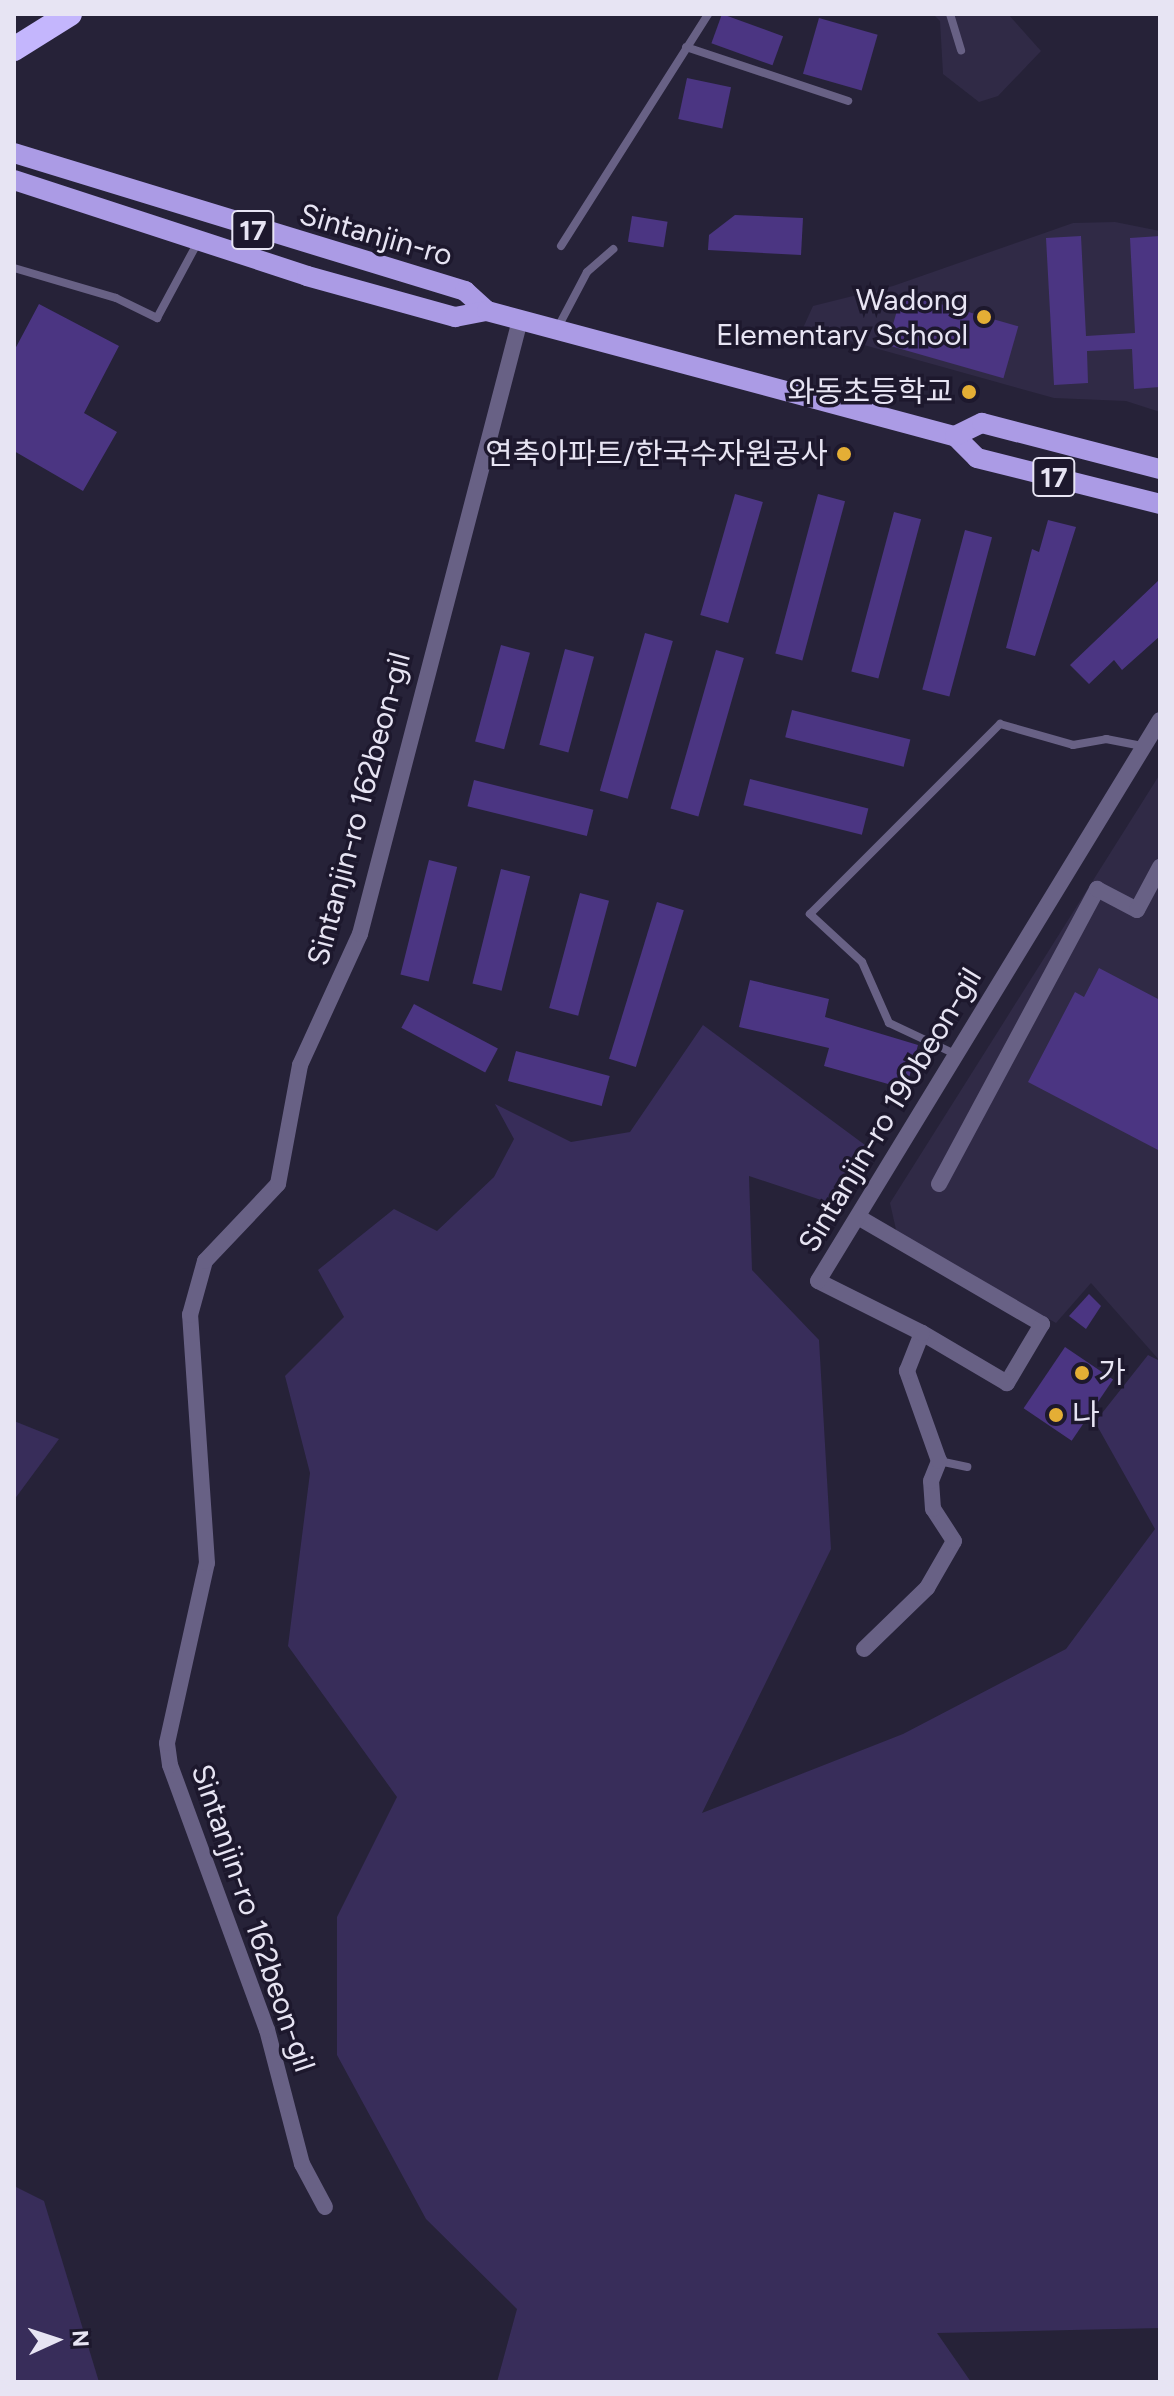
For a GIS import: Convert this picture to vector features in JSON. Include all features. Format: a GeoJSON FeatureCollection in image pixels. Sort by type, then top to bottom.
{"type":"FeatureCollection","features":[{"type":"Feature","properties":{"kind":"highway"},"geometry":{"type":"LineString","coordinates":[[14,49],[70,14]]}},
{"type":"Feature","properties":{"kind":"main road","name":"Sintanjin-ro"},"geometry":{"type":"LineString","coordinates":[[14,153],[465,291],[487,311]]}},
{"type":"Feature","properties":{"kind":"main road","name":"Sintanjin-ro"},"geometry":{"type":"LineString","coordinates":[[14,180],[199,241],[455,317],[487,311],[955,436],[977,458],[1160,504]]}},
{"type":"Feature","properties":{"kind":"main road","name":"17"},"geometry":{"type":"LineString","coordinates":[[955,436],[982,423],[1160,469]]}},
{"type":"Feature","properties":{"kind":"street","name":"Sintanjin-ro 162beon-gil"},"geometry":{"type":"LineString","coordinates":[[325,2207],[302,2164],[267,2030],[170,1765],[167,1743],[208,1537],[190,1315],[205,1261],[278,1184],[300,1065],[360,934],[520,320]]}},
{"type":"Feature","properties":{"kind":"street","name":"Sintanjin-ro 190beon-gil"},"geometry":{"type":"LineString","coordinates":[[922,1333],[818,1281],[1160,720]]}},
{"type":"Feature","properties":{"kind":"street"},"geometry":{"type":"LineString","coordinates":[[939,1184],[1097,889],[1137,910],[1160,867]]}},
{"type":"Feature","properties":{"kind":"street"},"geometry":{"type":"LineString","coordinates":[[858,1217],[1042,1324],[1007,1383],[922,1333],[907,1371],[939,1461],[931,1481],[933,1509],[954,1541],[927,1588],[864,1649]]}},
{"type":"Feature","properties":{"kind":"lane"},"geometry":{"type":"LineString","coordinates":[[561,246],[708,14]]}},
{"type":"Feature","properties":{"kind":"lane"},"geometry":{"type":"LineString","coordinates":[[950,14],[961,50]]}},
{"type":"Feature","properties":{"kind":"lane"},"geometry":{"type":"LineString","coordinates":[[686,47],[848,101]]}},
{"type":"Feature","properties":{"kind":"lane"},"geometry":{"type":"LineString","coordinates":[[14,268],[116,298],[157,318],[199,241]]}},
{"type":"Feature","properties":{"kind":"lane"},"geometry":{"type":"LineString","coordinates":[[557,330],[587,272],[613,249]]}},
{"type":"Feature","properties":{"kind":"lane"},"geometry":{"type":"LineString","coordinates":[[955,1054],[889,1023],[862,962],[810,914],[1000,724],[1073,745],[1106,739],[1144,746]]}},
{"type":"Feature","properties":{"kind":"lane"},"geometry":{"type":"LineString","coordinates":[[939,1461],[967,1467]]}},
{"type":"Feature","properties":{"kind":"shaded area"},"geometry":{"type":"Polygon","coordinates":[[[933,14],[1008,14],[1041,51],[998,96],[979,102],[943,74],[940,21],[933,14]]]}},
{"type":"Feature","properties":{"kind":"shaded area","name":"Wadong Elementary School"},"geometry":{"type":"Polygon","coordinates":[[[1115,222],[1160,231],[1160,412],[1126,401],[1054,398],[803,328],[813,306],[893,286],[1073,223],[1115,222]]]}},
{"type":"Feature","properties":{"kind":"shaded area"},"geometry":{"type":"Polygon","coordinates":[[[1160,774],[1160,1361],[1091,1283],[1056,1323],[897,1234],[890,1203],[1160,774]]]}},
{"type":"Feature","properties":{"kind":"shaded area"},"geometry":{"type":"Polygon","coordinates":[[[703,1025],[865,1145],[827,1202],[749,1176],[752,1270],[819,1340],[831,1549],[702,1813],[903,1734],[1066,1649],[1155,1529],[1095,1422],[1148,1355],[1160,1361],[1160,2328],[937,2333],[971,2382],[497,2382],[517,2309],[426,2219],[337,2055],[337,1917],[397,1797],[288,1646],[310,1473],[285,1376],[344,1317],[318,1270],[394,1209],[437,1231],[494,1177],[514,1139],[495,1104],[571,1142],[630,1132],[703,1025]]]}},
{"type":"Feature","properties":{"kind":"shaded area"},"geometry":{"type":"Polygon","coordinates":[[[14,1421],[59,1439],[14,1500],[14,1421]]]}},
{"type":"Feature","properties":{"kind":"shaded area"},"geometry":{"type":"Polygon","coordinates":[[[14,2186],[44,2201],[99,2382],[14,2382],[14,2186]]]}},
{"type":"Feature","properties":{"kind":"building"},"geometry":{"type":"Polygon","coordinates":[[[722,14],[783,36],[772,65],[711,43],[722,14]]]}},
{"type":"Feature","properties":{"kind":"building"},"geometry":{"type":"Polygon","coordinates":[[[819,18],[878,35],[862,91],[803,74],[819,18]]]}},
{"type":"Feature","properties":{"kind":"building"},"geometry":{"type":"Polygon","coordinates":[[[687,78],[731,87],[722,128],[678,119],[687,78]]]}},
{"type":"Feature","properties":{"kind":"building"},"geometry":{"type":"Polygon","coordinates":[[[735,215],[803,218],[801,255],[708,250],[709,235],[735,215]]]}},
{"type":"Feature","properties":{"kind":"building"},"geometry":{"type":"Polygon","coordinates":[[[632,216],[668,222],[663,247],[628,242],[632,216]]]}},
{"type":"Feature","properties":{"kind":"building"},"geometry":{"type":"Polygon","coordinates":[[[1081,236],[1086,336],[1135,333],[1130,238],[1160,236],[1160,387],[1134,389],[1132,349],[1087,351],[1088,383],[1054,385],[1046,238],[1081,236]]]}},
{"type":"Feature","properties":{"kind":"building"},"geometry":{"type":"Polygon","coordinates":[[[902,293],[1018,326],[1003,378],[887,345],[902,293]]]}},
{"type":"Feature","properties":{"kind":"building"},"geometry":{"type":"Polygon","coordinates":[[[39,304],[119,346],[84,413],[117,432],[83,491],[14,451],[14,351],[39,304]]]}},
{"type":"Feature","properties":{"kind":"building"},"geometry":{"type":"Polygon","coordinates":[[[735,494],[763,502],[728,623],[700,615],[735,494]]]}},
{"type":"Feature","properties":{"kind":"building"},"geometry":{"type":"Polygon","coordinates":[[[818,494],[845,501],[802,661],[775,653],[818,494]]]}},
{"type":"Feature","properties":{"kind":"building"},"geometry":{"type":"Polygon","coordinates":[[[894,512],[921,519],[878,679],[851,671],[894,512]]]}},
{"type":"Feature","properties":{"kind":"building"},"geometry":{"type":"Polygon","coordinates":[[[1048,520],[1076,527],[1035,656],[1006,648],[1032,549],[1039,552],[1048,520]]]}},
{"type":"Feature","properties":{"kind":"building"},"geometry":{"type":"Polygon","coordinates":[[[965,530],[992,537],[949,697],[922,689],[965,530]]]}},
{"type":"Feature","properties":{"kind":"building"},"geometry":{"type":"Polygon","coordinates":[[[1160,579],[1160,636],[1122,670],[1114,660],[1089,684],[1070,665],[1160,579]]]}},
{"type":"Feature","properties":{"kind":"building"},"geometry":{"type":"Polygon","coordinates":[[[645,633],[673,641],[628,799],[600,791],[645,633]]]}},
{"type":"Feature","properties":{"kind":"building"},"geometry":{"type":"Polygon","coordinates":[[[501,645],[530,653],[504,749],[475,742],[501,645]]]}},
{"type":"Feature","properties":{"kind":"building"},"geometry":{"type":"Polygon","coordinates":[[[565,649],[594,657],[568,752],[539,745],[565,649]]]}},
{"type":"Feature","properties":{"kind":"building"},"geometry":{"type":"Polygon","coordinates":[[[716,650],[744,658],[698,817],[671,809],[716,650]]]}},
{"type":"Feature","properties":{"kind":"building"},"geometry":{"type":"Polygon","coordinates":[[[792,710],[910,740],[904,767],[785,737],[792,710]]]}},
{"type":"Feature","properties":{"kind":"building"},"geometry":{"type":"Polygon","coordinates":[[[750,779],[868,809],[862,835],[743,805],[750,779]]]}},
{"type":"Feature","properties":{"kind":"building"},"geometry":{"type":"Polygon","coordinates":[[[474,780],[593,810],[587,836],[467,806],[474,780]]]}},
{"type":"Feature","properties":{"kind":"building"},"geometry":{"type":"Polygon","coordinates":[[[429,860],[457,867],[429,982],[400,974],[429,860]]]}},
{"type":"Feature","properties":{"kind":"building"},"geometry":{"type":"Polygon","coordinates":[[[501,869],[530,876],[502,991],[472,983],[501,869]]]}},
{"type":"Feature","properties":{"kind":"building"},"geometry":{"type":"Polygon","coordinates":[[[580,893],[609,901],[578,1016],[549,1008],[580,893]]]}},
{"type":"Feature","properties":{"kind":"building"},"geometry":{"type":"Polygon","coordinates":[[[657,902],[684,910],[636,1067],[609,1059],[657,902]]]}},
{"type":"Feature","properties":{"kind":"building"},"geometry":{"type":"Polygon","coordinates":[[[1099,968],[1160,1000],[1160,1151],[1028,1082],[1075,992],[1084,997],[1099,968]]]}},
{"type":"Feature","properties":{"kind":"building"},"geometry":{"type":"Polygon","coordinates":[[[750,980],[829,999],[825,1017],[918,1045],[906,1089],[824,1066],[829,1048],[739,1027],[750,980]]]}},
{"type":"Feature","properties":{"kind":"building"},"geometry":{"type":"Polygon","coordinates":[[[414,1004],[498,1049],[485,1072],[401,1028],[414,1004]]]}},
{"type":"Feature","properties":{"kind":"building"},"geometry":{"type":"Polygon","coordinates":[[[516,1051],[610,1076],[602,1106],[508,1081],[516,1051]]]}},
{"type":"Feature","properties":{"kind":"building"},"geometry":{"type":"Polygon","coordinates":[[[1089,1294],[1101,1306],[1086,1329],[1069,1316],[1089,1294]]]}},
{"type":"Feature","properties":{"kind":"building"},"geometry":{"type":"Polygon","coordinates":[[[1065,1347],[1113,1379],[1072,1441],[1024,1408],[1065,1347]]]}},
{"type":"Feature","properties":{"kind":"place","name":"Wadong Elementary School"},"geometry":{"type":"Point","coordinates":[984,317]}},
{"type":"Feature","properties":{"kind":"place","name":"와동초등학교"},"geometry":{"type":"Point","coordinates":[969,392]}},
{"type":"Feature","properties":{"kind":"place","name":"연축아파트/한국수자원공사"},"geometry":{"type":"Point","coordinates":[844,454]}},
{"type":"Feature","properties":{"kind":"place","name":"가"},"geometry":{"type":"Point","coordinates":[1082,1373]}},
{"type":"Feature","properties":{"kind":"place","name":"나"},"geometry":{"type":"Point","coordinates":[1056,1415]}}]}
